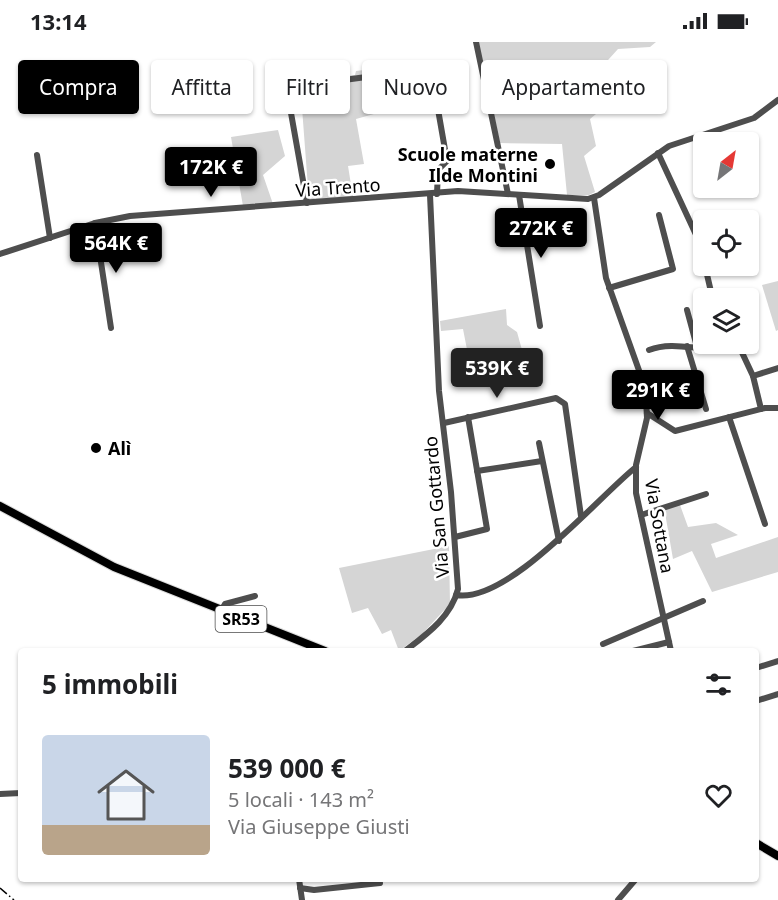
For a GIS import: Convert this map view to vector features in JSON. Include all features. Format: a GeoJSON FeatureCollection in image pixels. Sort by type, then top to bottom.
{"type":"FeatureCollection","features":[{"type":"Feature","properties":{"kind":"main road","name":"SR53"},"geometry":{"type":"LineString","coordinates":[[0,506],[128,574],[317,648]]}},
{"type":"Feature","properties":{"kind":"main road"},"geometry":{"type":"LineString","coordinates":[[759,845],[778,856]]}},
{"type":"Feature","properties":{"kind":"street"},"geometry":{"type":"LineString","coordinates":[[476,42],[508,194]]}},
{"type":"Feature","properties":{"kind":"street","name":"Via San Gottardo"},"geometry":{"type":"LineString","coordinates":[[350,79],[425,69],[436,98],[447,161],[438,170],[429,213],[437,360],[455,537],[456,596],[454,604],[443,619],[409,648]]}},
{"type":"Feature","properties":{"kind":"street"},"geometry":{"type":"LineString","coordinates":[[594,198],[675,143],[754,118],[776,103]]}},
{"type":"Feature","properties":{"kind":"street"},"geometry":{"type":"LineString","coordinates":[[291,114],[307,203]]}},
{"type":"Feature","properties":{"kind":"street"},"geometry":{"type":"LineString","coordinates":[[658,153],[693,228]]}},
{"type":"Feature","properties":{"kind":"street"},"geometry":{"type":"LineString","coordinates":[[37,155],[50,238]]}},
{"type":"Feature","properties":{"kind":"street","name":"Via Trento"},"geometry":{"type":"LineString","coordinates":[[0,254],[95,223],[130,216],[468,191],[594,198]]}},
{"type":"Feature","properties":{"kind":"street"},"geometry":{"type":"LineString","coordinates":[[519,195],[540,326]]}},
{"type":"Feature","properties":{"kind":"street","name":"Via Sottana"},"geometry":{"type":"LineString","coordinates":[[594,198],[603,265],[609,288],[641,376],[647,413],[636,467],[636,493],[670,648]]}},
{"type":"Feature","properties":{"kind":"street"},"geometry":{"type":"LineString","coordinates":[[609,288],[673,269],[659,215]]}},
{"type":"Feature","properties":{"kind":"street"},"geometry":{"type":"LineString","coordinates":[[95,223],[111,328]]}},
{"type":"Feature","properties":{"kind":"street"},"geometry":{"type":"LineString","coordinates":[[687,310],[693,332]]}},
{"type":"Feature","properties":{"kind":"street"},"geometry":{"type":"LineString","coordinates":[[649,350],[659,346],[693,347]]}},
{"type":"Feature","properties":{"kind":"street"},"geometry":{"type":"LineString","coordinates":[[687,346],[706,409]]}},
{"type":"Feature","properties":{"kind":"street"},"geometry":{"type":"LineString","coordinates":[[741,354],[753,376],[760,409]]}},
{"type":"Feature","properties":{"kind":"street"},"geometry":{"type":"LineString","coordinates":[[753,376],[778,368]]}},
{"type":"Feature","properties":{"kind":"street"},"geometry":{"type":"LineString","coordinates":[[444,423],[556,398],[565,404],[581,516]]}},
{"type":"Feature","properties":{"kind":"street"},"geometry":{"type":"LineString","coordinates":[[647,413],[675,431],[760,409],[778,408]]}},
{"type":"Feature","properties":{"kind":"street"},"geometry":{"type":"LineString","coordinates":[[455,537],[487,529],[468,417]]}},
{"type":"Feature","properties":{"kind":"street"},"geometry":{"type":"LineString","coordinates":[[729,417],[765,524]]}},
{"type":"Feature","properties":{"kind":"street"},"geometry":{"type":"LineString","coordinates":[[539,442],[559,541]]}},
{"type":"Feature","properties":{"kind":"street"},"geometry":{"type":"LineString","coordinates":[[477,471],[543,461]]}},
{"type":"Feature","properties":{"kind":"street"},"geometry":{"type":"LineString","coordinates":[[456,596],[476,595],[499,583],[559,541],[581,516],[636,467]]}},
{"type":"Feature","properties":{"kind":"street"},"geometry":{"type":"LineString","coordinates":[[640,515],[706,494]]}},
{"type":"Feature","properties":{"kind":"street"},"geometry":{"type":"LineString","coordinates":[[221,611],[225,604],[255,596]]}},
{"type":"Feature","properties":{"kind":"street"},"geometry":{"type":"LineString","coordinates":[[603,644],[703,602]]}},
{"type":"Feature","properties":{"kind":"street"},"geometry":{"type":"LineString","coordinates":[[645,648],[669,642]]}},
{"type":"Feature","properties":{"kind":"street"},"geometry":{"type":"LineString","coordinates":[[759,667],[778,661]]}},
{"type":"Feature","properties":{"kind":"street"},"geometry":{"type":"LineString","coordinates":[[759,700],[778,694]]}},
{"type":"Feature","properties":{"kind":"street"},"geometry":{"type":"LineString","coordinates":[[0,794],[18,793]]}},
{"type":"Feature","properties":{"kind":"street"},"geometry":{"type":"LineString","coordinates":[[299,882],[302,900]]}},
{"type":"Feature","properties":{"kind":"street"},"geometry":{"type":"LineString","coordinates":[[618,900],[633,882]]}},
{"type":"Feature","properties":{"kind":"street"},"geometry":{"type":"LineString","coordinates":[[300,888],[314,890],[380,883]]}},
{"type":"Feature","properties":{"kind":"shaded area"},"geometry":{"type":"Polygon","coordinates":[[[478,42],[656,42],[650,47],[618,49],[608,60],[482,60],[478,42]]]}},
{"type":"Feature","properties":{"kind":"shaded area"},"geometry":{"type":"Polygon","coordinates":[[[362,70],[362,114],[374,114],[356,119],[364,164],[348,166],[353,197],[309,201],[302,114],[350,114],[350,76],[355,75],[356,71],[362,70]]]}},
{"type":"Feature","properties":{"kind":"shaded area"},"geometry":{"type":"Polygon","coordinates":[[[494,114],[596,114],[590,119],[596,146],[584,156],[595,192],[589,195],[567,195],[562,144],[500,143],[494,114]]]}},
{"type":"Feature","properties":{"kind":"shaded area"},"geometry":{"type":"Polygon","coordinates":[[[278,130],[285,156],[263,175],[273,204],[243,206],[231,137],[278,130]]]}},
{"type":"Feature","properties":{"kind":"shaded area"},"geometry":{"type":"Polygon","coordinates":[[[778,281],[778,330],[776,331],[762,285],[778,281]]]}},
{"type":"Feature","properties":{"kind":"shaded area"},"geometry":{"type":"Polygon","coordinates":[[[506,309],[507,325],[517,332],[529,375],[497,372],[485,365],[471,370],[463,329],[441,331],[440,321],[506,309]]]}},
{"type":"Feature","properties":{"kind":"shaded area"},"geometry":{"type":"Polygon","coordinates":[[[680,505],[688,527],[716,523],[738,535],[711,544],[716,558],[778,537],[778,572],[712,592],[692,551],[673,559],[664,507],[680,505]]]}},
{"type":"Feature","properties":{"kind":"shaded area"},"geometry":{"type":"Polygon","coordinates":[[[449,546],[450,604],[422,634],[403,648],[398,648],[391,630],[382,634],[368,608],[352,613],[339,568],[449,546]]]}},
{"type":"Feature","properties":{"kind":"railway"},"geometry":{"type":"LineString","coordinates":[[0,888],[14,900]]}},
{"type":"Feature","properties":{"kind":"place","name":"Scuole materne Ilde Montini"},"geometry":{"type":"Point","coordinates":[550,164]}},
{"type":"Feature","properties":{"kind":"place","name":"Alì"},"geometry":{"type":"Point","coordinates":[96,448]}}]}
